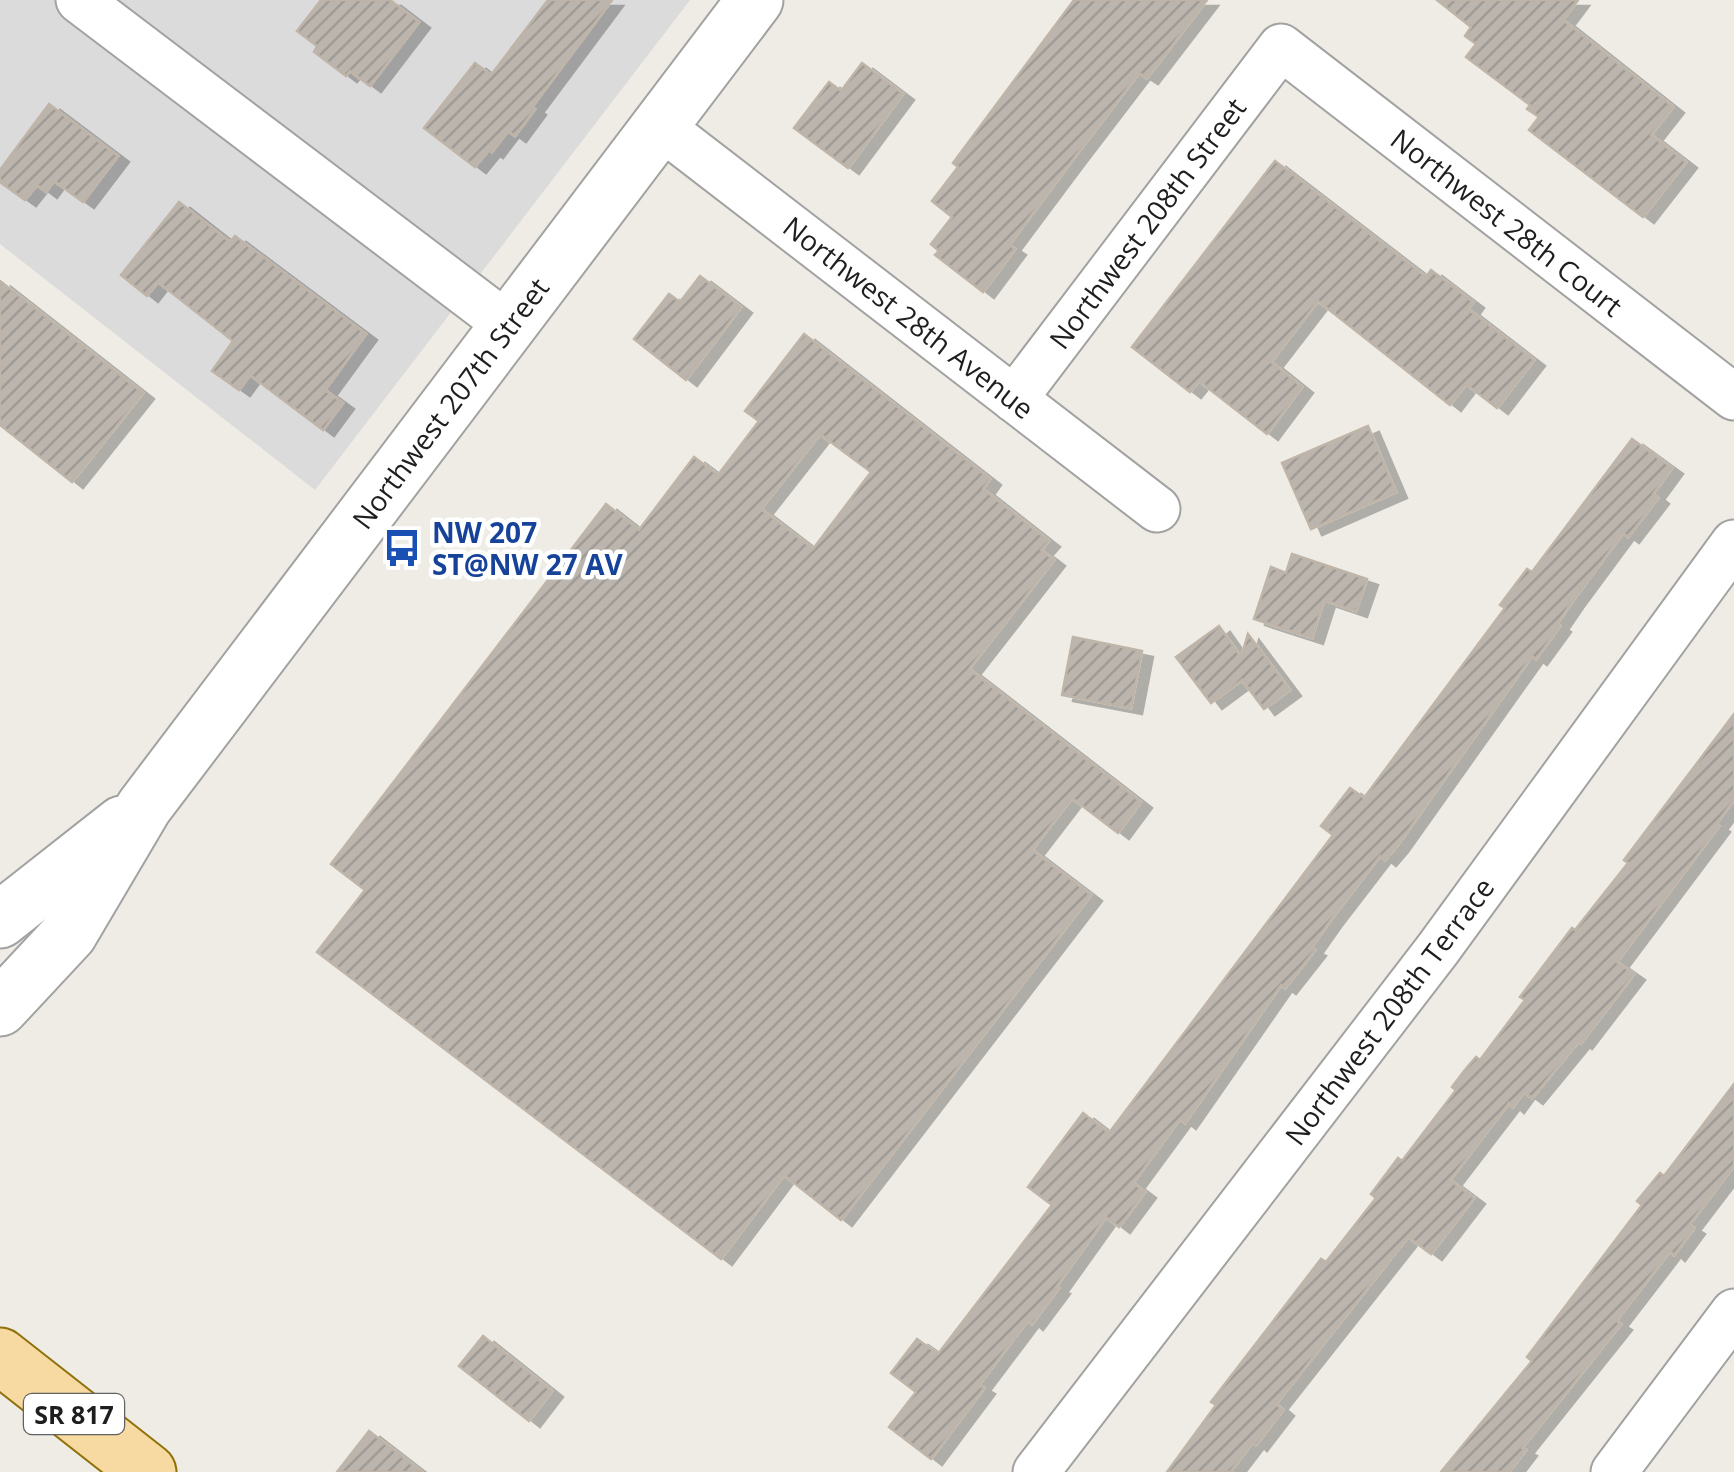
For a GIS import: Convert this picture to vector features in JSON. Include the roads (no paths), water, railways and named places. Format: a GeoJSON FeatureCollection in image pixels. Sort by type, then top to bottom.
{"type":"FeatureCollection","features":[{"type":"Feature","properties":{"kind":"main road","name":"SR 817"},"geometry":{"type":"LineString","coordinates":[[0,1356],[148,1472]]}},
{"type":"Feature","properties":{"kind":"street"},"geometry":{"type":"LineString","coordinates":[[79,0],[509,326]]}},
{"type":"Feature","properties":{"kind":"street","name":"Northwest 207th Street"},"geometry":{"type":"LineString","coordinates":[[0,1008],[69,934],[144,807],[755,0]]}},
{"type":"Feature","properties":{"kind":"street","name":"Northwest 28th Court"},"geometry":{"type":"LineString","coordinates":[[1281,47],[1734,397]]}},
{"type":"Feature","properties":{"kind":"street","name":"Northwest 208th Street"},"geometry":{"type":"LineString","coordinates":[[1014,399],[1281,47]]}},
{"type":"Feature","properties":{"kind":"street","name":"Northwest 28th Avenue"},"geometry":{"type":"LineString","coordinates":[[660,126],[1157,509]]}},
{"type":"Feature","properties":{"kind":"street","name":"Northwest 208th Terrace"},"geometry":{"type":"LineString","coordinates":[[1036,1472],[1438,950],[1734,543]]}},
{"type":"Feature","properties":{"kind":"street","name":"Northwest 207th Street"},"geometry":{"type":"LineString","coordinates":[[0,920],[144,807]]}},
{"type":"Feature","properties":{"kind":"street"},"geometry":{"type":"LineString","coordinates":[[1614,1472],[1734,1312]]}},
{"type":"Feature","properties":{"kind":"place","name":"NW 207 ST@NW 27 AV"},"geometry":{"type":"Point","coordinates":[402,548]}}]}
